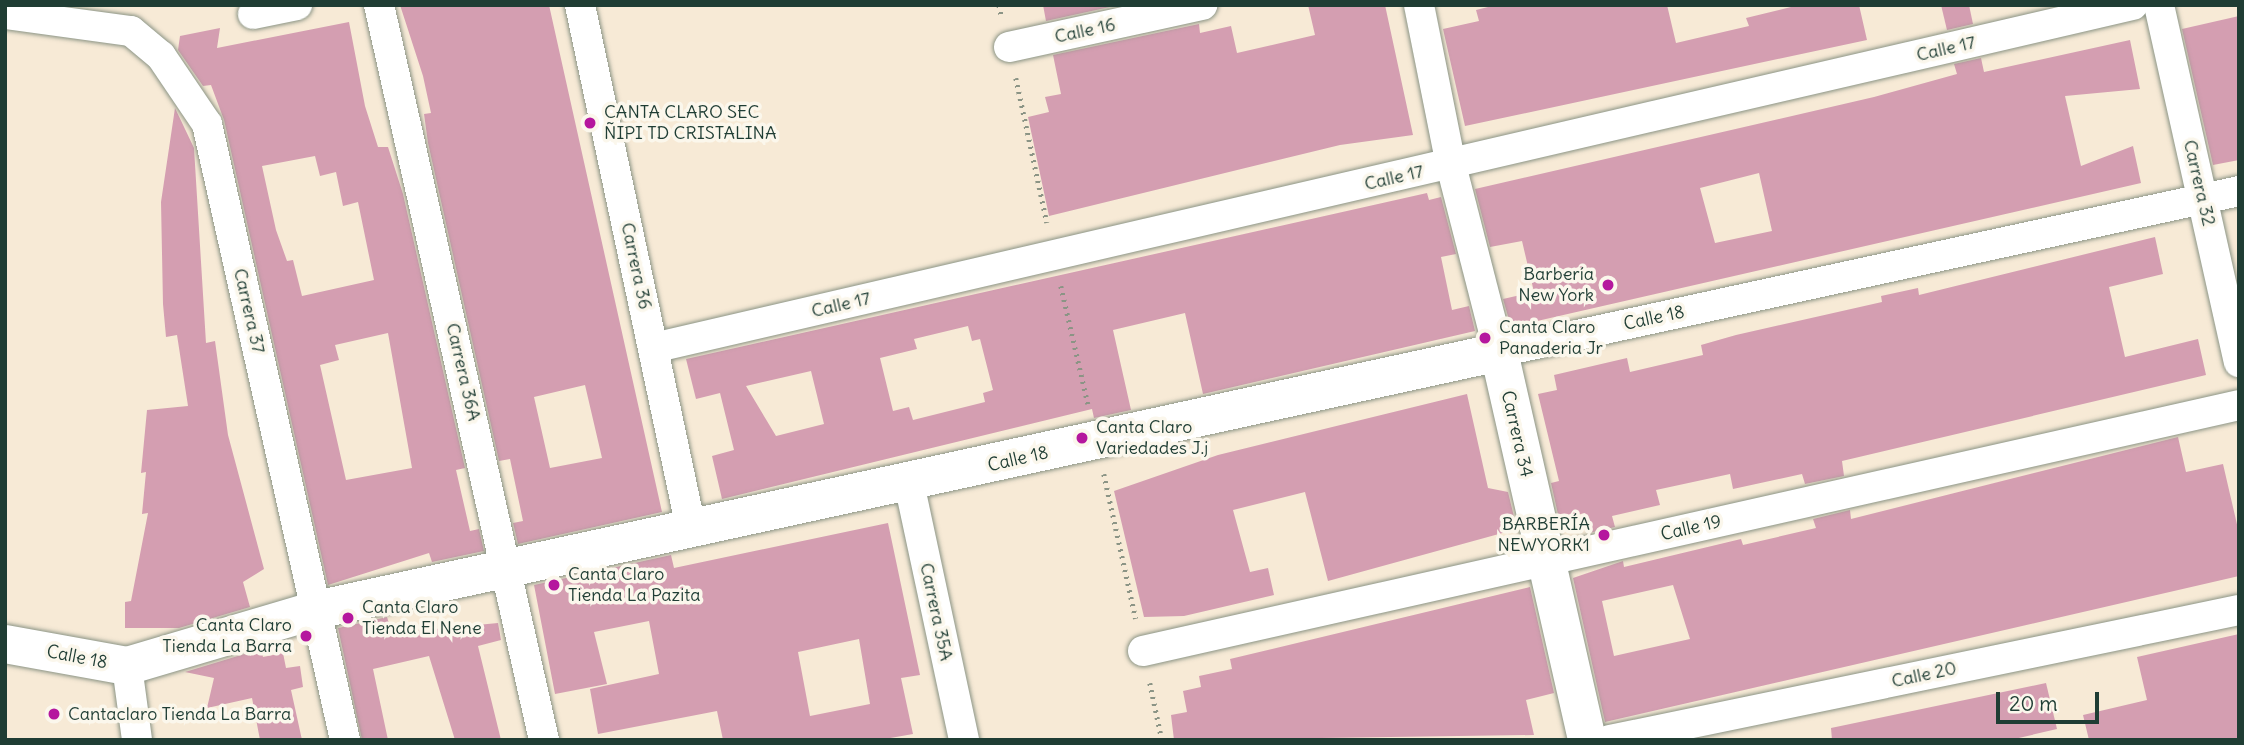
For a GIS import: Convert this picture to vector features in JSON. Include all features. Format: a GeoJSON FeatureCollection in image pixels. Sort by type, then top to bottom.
{"type":"FeatureCollection","features":[{"type":"Feature","properties":{"kind":"street"},"geometry":{"type":"LineString","coordinates":[[253,14],[297,5]]}},
{"type":"Feature","properties":{"kind":"street","name":"Carrera 36A"},"geometry":{"type":"LineString","coordinates":[[379,5],[544,740]]}},
{"type":"Feature","properties":{"kind":"street","name":"Carrera 36"},"geometry":{"type":"LineString","coordinates":[[580,5],[691,528]]}},
{"type":"Feature","properties":{"kind":"street","name":"Calle 16"},"geometry":{"type":"LineString","coordinates":[[1009,47],[1202,5]]}},
{"type":"Feature","properties":{"kind":"street","name":"Carrera 34"},"geometry":{"type":"LineString","coordinates":[[1419,5],[1451,165],[1499,352],[1587,740]]}},
{"type":"Feature","properties":{"kind":"street","name":"Calle 17"},"geometry":{"type":"LineString","coordinates":[[653,348],[1055,257],[2133,5]]}},
{"type":"Feature","properties":{"kind":"street","name":"Carrera 32"},"geometry":{"type":"LineString","coordinates":[[2159,5],[2239,362]]}},
{"type":"Feature","properties":{"kind":"street","name":"Carrera 37"},"geometry":{"type":"LineString","coordinates":[[5,14],[131,31],[161,56],[207,124],[345,740]]}},
{"type":"Feature","properties":{"kind":"street","name":"Calle 18"},"geometry":{"type":"LineString","coordinates":[[5,644],[127,666],[316,610],[691,528],[909,484],[2239,191]]}},
{"type":"Feature","properties":{"kind":"street","name":"Calle 19"},"geometry":{"type":"LineString","coordinates":[[1143,651],[2239,405]]}},
{"type":"Feature","properties":{"kind":"street","name":"Carrera 35A"},"geometry":{"type":"LineString","coordinates":[[909,484],[964,740]]}},
{"type":"Feature","properties":{"kind":"street","name":"Calle 20"},"geometry":{"type":"LineString","coordinates":[[1610,740],[2239,610]]}},
{"type":"Feature","properties":{"kind":"street"},"geometry":{"type":"LineString","coordinates":[[127,666],[137,740]]}},
{"type":"Feature","properties":{"kind":"path"},"geometry":{"type":"LineString","coordinates":[[999,5],[1162,740]]}},
{"type":"Feature","properties":{"kind":"building"},"geometry":{"type":"Polygon","coordinates":[[[400,5],[549,5],[662,512],[518,544],[513,523],[523,521],[510,459],[499,461],[428,143],[424,114],[431,113],[423,76],[400,5]],[[585,385],[534,397],[550,468],[602,458],[585,385]]]}},
{"type":"Feature","properties":{"kind":"building"},"geometry":{"type":"Polygon","coordinates":[[[1043,5],[1119,5],[1046,21],[1043,5]]]}},
{"type":"Feature","properties":{"kind":"building"},"geometry":{"type":"Polygon","coordinates":[[[1308,5],[1385,5],[1413,135],[1340,145],[1049,216],[1028,117],[1049,112],[1045,97],[1061,94],[1053,55],[1199,24],[1200,33],[1231,26],[1237,53],[1315,35],[1308,5]]]}},
{"type":"Feature","properties":{"kind":"building"},"geometry":{"type":"Polygon","coordinates":[[[1496,5],[1667,5],[1676,43],[1749,26],[1746,18],[1799,5],[1859,5],[1867,40],[1465,126],[1443,29],[1479,21],[1476,10],[1496,5]]]}},
{"type":"Feature","properties":{"kind":"building"},"geometry":{"type":"Polygon","coordinates":[[[1941,5],[1969,5],[1973,24],[1947,30],[1941,5]]]}},
{"type":"Feature","properties":{"kind":"building"},"geometry":{"type":"Polygon","coordinates":[[[2239,16],[2239,160],[2213,165],[2182,29],[2239,16]]]}},
{"type":"Feature","properties":{"kind":"building"},"geometry":{"type":"Polygon","coordinates":[[[349,22],[365,106],[378,147],[388,147],[403,194],[465,468],[456,470],[470,531],[479,529],[484,551],[432,562],[429,553],[328,585],[224,120],[211,85],[203,86],[178,50],[180,36],[220,28],[217,48],[349,22]],[[315,156],[262,166],[276,230],[287,261],[293,260],[302,296],[374,280],[358,202],[343,206],[336,172],[320,176],[315,156]],[[388,333],[335,345],[339,360],[320,365],[346,480],[412,468],[388,333]]]}},
{"type":"Feature","properties":{"kind":"building"},"geometry":{"type":"Polygon","coordinates":[[[2130,40],[2140,89],[2065,96],[2081,166],[2133,146],[2141,183],[1511,327],[1503,299],[1534,292],[1522,241],[1490,247],[1475,189],[1874,97],[1957,74],[1954,64],[1981,58],[1984,72],[2130,40]],[[1759,173],[1700,188],[1715,243],[1772,231],[1759,173]]]}},
{"type":"Feature","properties":{"kind":"building"},"geometry":{"type":"Polygon","coordinates":[[[175,108],[194,148],[206,343],[215,341],[228,435],[264,569],[243,582],[250,607],[179,628],[125,628],[125,602],[131,601],[148,513],[142,514],[146,472],[141,473],[147,410],[188,406],[177,335],[166,337],[163,304],[161,202],[175,108]]]}},
{"type":"Feature","properties":{"kind":"building"},"geometry":{"type":"Polygon","coordinates":[[[1427,193],[1429,200],[1441,197],[1456,254],[1441,257],[1452,310],[1469,306],[1475,331],[1203,394],[1185,313],[1113,330],[1131,410],[1094,418],[1092,409],[722,499],[712,456],[734,450],[720,393],[696,399],[686,359],[1427,193]],[[968,326],[914,339],[917,349],[880,358],[893,411],[909,407],[913,420],[985,402],[983,393],[993,390],[980,339],[972,341],[968,326]],[[811,371],[746,386],[776,436],[824,424],[811,371]]]}},
{"type":"Feature","properties":{"kind":"building"},"geometry":{"type":"Polygon","coordinates":[[[2155,237],[2163,274],[2109,287],[2125,357],[2198,339],[2206,375],[1842,461],[1844,476],[1805,484],[1802,474],[1733,489],[1730,474],[1656,490],[1660,505],[1612,516],[1615,527],[1589,533],[1585,513],[1559,519],[1551,483],[1559,481],[1538,394],[1557,390],[1554,375],[1627,358],[1630,372],[1703,355],[1701,345],[1736,335],[1882,302],[1881,296],[1918,288],[1919,295],[2155,237]]]}},
{"type":"Feature","properties":{"kind":"building"},"geometry":{"type":"Polygon","coordinates":[[[1467,394],[1488,488],[1508,492],[1517,529],[1328,581],[1305,492],[1233,510],[1250,572],[1268,568],[1274,595],[1184,616],[1144,617],[1114,491],[1218,455],[1467,394]]]}},
{"type":"Feature","properties":{"kind":"building"},"geometry":{"type":"Polygon","coordinates":[[[2178,437],[2186,472],[2223,464],[2239,533],[2239,576],[1605,722],[1573,578],[1623,561],[1624,567],[1741,539],[1743,545],[1816,528],[1813,519],[1850,510],[1851,519],[2178,437]],[[1673,585],[1602,601],[1614,656],[1690,639],[1673,585]]]}},
{"type":"Feature","properties":{"kind":"building"},"geometry":{"type":"Polygon","coordinates":[[[888,523],[920,675],[901,678],[913,734],[879,740],[723,740],[717,711],[598,734],[590,689],[659,674],[649,621],[594,632],[607,684],[555,694],[534,585],[671,555],[674,568],[888,523]],[[859,639],[798,652],[810,716],[870,704],[859,639]]]}},
{"type":"Feature","properties":{"kind":"building"},"geometry":{"type":"Polygon","coordinates":[[[1530,587],[1554,693],[1526,700],[1534,735],[1174,740],[1171,715],[1187,712],[1183,691],[1201,687],[1199,676],[1232,669],[1230,659],[1530,587]]]}},
{"type":"Feature","properties":{"kind":"building"},"geometry":{"type":"Polygon","coordinates":[[[387,617],[390,627],[402,624],[404,632],[498,623],[501,640],[478,646],[501,740],[455,740],[429,656],[373,669],[388,740],[362,740],[338,628],[387,617]]]}},
{"type":"Feature","properties":{"kind":"building"},"geometry":{"type":"Polygon","coordinates":[[[2239,634],[2239,740],[2089,740],[2083,715],[2147,700],[2137,657],[2239,634]]]}},
{"type":"Feature","properties":{"kind":"building"},"geometry":{"type":"Polygon","coordinates":[[[261,649],[263,657],[283,653],[286,668],[300,666],[303,687],[291,690],[302,740],[260,740],[252,698],[207,708],[214,678],[185,672],[261,649]]]}},
{"type":"Feature","properties":{"kind":"building"},"geometry":{"type":"Polygon","coordinates":[[[2046,683],[2057,729],[2010,740],[1832,740],[1831,728],[2046,683]]]}},
{"type":"Feature","properties":{"kind":"place","name":"CANTA CLARO SEC ÑIPI TD CRISTALINA"},"geometry":{"type":"Point","coordinates":[590,123]}},
{"type":"Feature","properties":{"kind":"place","name":"Barbería New York"},"geometry":{"type":"Point","coordinates":[1608,285]}},
{"type":"Feature","properties":{"kind":"place","name":"Canta Claro Panaderia Jr"},"geometry":{"type":"Point","coordinates":[1485,338]}},
{"type":"Feature","properties":{"kind":"place","name":"Canta Claro Variedades J.j"},"geometry":{"type":"Point","coordinates":[1082,438]}},
{"type":"Feature","properties":{"kind":"place","name":"BARBERÍA NEWYORK1"},"geometry":{"type":"Point","coordinates":[1604,535]}},
{"type":"Feature","properties":{"kind":"place","name":"Canta Claro Tienda La Pazita"},"geometry":{"type":"Point","coordinates":[554,585]}},
{"type":"Feature","properties":{"kind":"place","name":"Canta Claro Tienda El Nene"},"geometry":{"type":"Point","coordinates":[348,618]}},
{"type":"Feature","properties":{"kind":"place","name":"Canta Claro Tienda La Barra"},"geometry":{"type":"Point","coordinates":[306,636]}},
{"type":"Feature","properties":{"kind":"place","name":"Cantaclaro Tienda La Barra"},"geometry":{"type":"Point","coordinates":[54,714]}}]}
